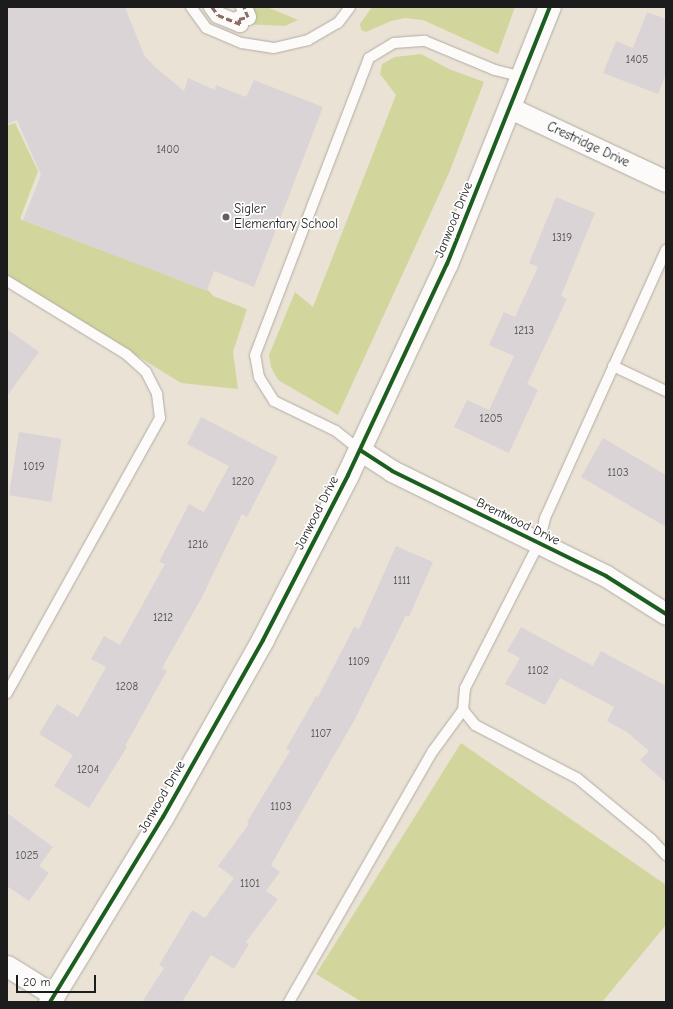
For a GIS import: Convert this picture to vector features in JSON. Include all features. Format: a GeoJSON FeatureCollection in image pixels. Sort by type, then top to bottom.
{"type":"FeatureCollection","features":[{"type":"Feature","properties":{"kind":"street"},"geometry":{"type":"LineString","coordinates":[[212,7],[218,15],[240,24],[239,19],[248,17],[244,7]]}},
{"type":"Feature","properties":{"kind":"street","name":"Janwood Drive"},"geometry":{"type":"LineString","coordinates":[[52,998],[162,817],[259,646],[360,450],[447,264],[550,7]]}},
{"type":"Feature","properties":{"kind":"street","name":"Crestridge Drive"},"geometry":{"type":"LineString","coordinates":[[510,108],[666,181]]}},
{"type":"Feature","properties":{"kind":"street","name":"Brentwood Drive"},"geometry":{"type":"LineString","coordinates":[[360,450],[392,471],[606,576],[666,614]]}},
{"type":"Feature","properties":{"kind":"street"},"geometry":{"type":"LineString","coordinates":[[7,966],[52,998]]}},
{"type":"Feature","properties":{"kind":"lane"},"geometry":{"type":"LineString","coordinates":[[190,7],[206,28],[242,43],[274,48],[308,40],[338,23],[350,7]]}},
{"type":"Feature","properties":{"kind":"lane"},"geometry":{"type":"LineString","coordinates":[[360,450],[336,431],[274,401],[259,378],[255,355],[369,58],[394,43],[425,41],[495,70],[523,77]]}},
{"type":"Feature","properties":{"kind":"lane"},"geometry":{"type":"LineString","coordinates":[[289,1002],[433,752],[463,710],[465,688],[539,543],[545,518],[666,250]]}},
{"type":"Feature","properties":{"kind":"lane"},"geometry":{"type":"LineString","coordinates":[[7,281],[126,354],[146,372],[156,394],[160,418],[7,693]]}},
{"type":"Feature","properties":{"kind":"lane"},"geometry":{"type":"LineString","coordinates":[[613,366],[666,391]]}},
{"type":"Feature","properties":{"kind":"lane"},"geometry":{"type":"LineString","coordinates":[[463,710],[475,725],[577,778],[651,839],[666,855]]}},
{"type":"Feature","properties":{"kind":"green space"},"geometry":{"type":"Polygon","coordinates":[[[244,7],[267,7],[298,20],[285,26],[240,24],[244,7]]]}},
{"type":"Feature","properties":{"kind":"green space"},"geometry":{"type":"Polygon","coordinates":[[[372,7],[515,7],[498,54],[423,20],[405,18],[391,21],[366,32],[361,30],[360,24],[372,7]]]}},
{"type":"Feature","properties":{"kind":"green space"},"geometry":{"type":"Polygon","coordinates":[[[421,54],[449,69],[484,82],[449,173],[338,415],[278,380],[271,367],[269,355],[295,292],[313,307],[396,95],[380,74],[382,64],[395,57],[421,54]]]}},
{"type":"Feature","properties":{"kind":"green space"},"geometry":{"type":"Polygon","coordinates":[[[15,123],[38,171],[20,219],[209,291],[213,296],[247,309],[233,352],[238,389],[181,383],[7,275],[7,126],[15,123]]]}},
{"type":"Feature","properties":{"kind":"green space"},"geometry":{"type":"Polygon","coordinates":[[[461,743],[666,885],[666,925],[602,1002],[362,1002],[316,974],[461,743]]]}},
{"type":"Feature","properties":{"kind":"building","name":"Sigler Elementary School"},"geometry":{"type":"Polygon","coordinates":[[[7,7],[125,7],[144,55],[155,67],[184,91],[188,78],[215,90],[216,85],[246,97],[254,80],[323,107],[254,287],[214,271],[207,291],[23,220],[41,175],[17,120],[7,124],[7,7]]]}},
{"type":"Feature","properties":{"kind":"building"},"geometry":{"type":"Polygon","coordinates":[[[647,12],[666,19],[666,74],[658,94],[603,73],[616,41],[633,48],[647,12]]]}},
{"type":"Feature","properties":{"kind":"building"},"geometry":{"type":"Polygon","coordinates":[[[556,197],[595,213],[561,296],[567,299],[527,384],[538,390],[509,453],[454,427],[467,400],[489,410],[514,356],[489,345],[504,312],[515,317],[538,267],[529,263],[556,197]]]}},
{"type":"Feature","properties":{"kind":"building"},"geometry":{"type":"Polygon","coordinates":[[[7,329],[39,352],[7,396],[7,329]]]}},
{"type":"Feature","properties":{"kind":"building"},"geometry":{"type":"Polygon","coordinates":[[[201,417],[278,457],[247,517],[242,514],[201,599],[162,668],[167,671],[125,746],[127,747],[89,808],[54,786],[73,755],[39,734],[57,704],[78,717],[106,667],[91,659],[104,636],[120,645],[165,564],[159,562],[189,504],[204,512],[229,466],[187,444],[201,417]]]}},
{"type":"Feature","properties":{"kind":"building"},"geometry":{"type":"Polygon","coordinates":[[[19,432],[61,439],[51,502],[9,495],[19,432]]]}},
{"type":"Feature","properties":{"kind":"building"},"geometry":{"type":"Polygon","coordinates":[[[603,438],[666,475],[666,527],[581,477],[603,438]]]}},
{"type":"Feature","properties":{"kind":"building"},"geometry":{"type":"Polygon","coordinates":[[[396,546],[433,562],[409,617],[406,615],[355,719],[271,865],[280,872],[266,891],[278,899],[246,942],[249,944],[234,969],[211,955],[182,1002],[142,1002],[164,968],[159,965],[192,910],[205,918],[234,878],[218,866],[249,824],[247,822],[290,751],[286,749],[316,696],[318,697],[354,627],[359,629],[396,546]]]}},
{"type":"Feature","properties":{"kind":"building"},"geometry":{"type":"Polygon","coordinates":[[[521,627],[593,666],[601,651],[666,686],[666,783],[640,760],[649,751],[627,732],[607,721],[614,707],[560,678],[545,705],[505,684],[520,658],[507,651],[521,627]]]}},
{"type":"Feature","properties":{"kind":"building"},"geometry":{"type":"Polygon","coordinates":[[[7,813],[53,847],[39,866],[49,873],[29,901],[7,886],[7,813]]]}},
{"type":"Feature","properties":{"kind":"marked path"},"geometry":{"type":"LineString","coordinates":[[212,7],[218,15],[240,24],[239,19],[248,17],[244,7]]}},
{"type":"Feature","properties":{"kind":"cycle path"},"geometry":{"type":"LineString","coordinates":[[50,1002],[163,817],[263,640],[348,475],[447,264],[550,7]]}},
{"type":"Feature","properties":{"kind":"cycle path"},"geometry":{"type":"LineString","coordinates":[[360,450],[392,471],[606,576],[666,614]]}},
{"type":"Feature","properties":{"kind":"place","name":"Sigler Elementary School"},"geometry":{"type":"Point","coordinates":[226,217]}}]}
